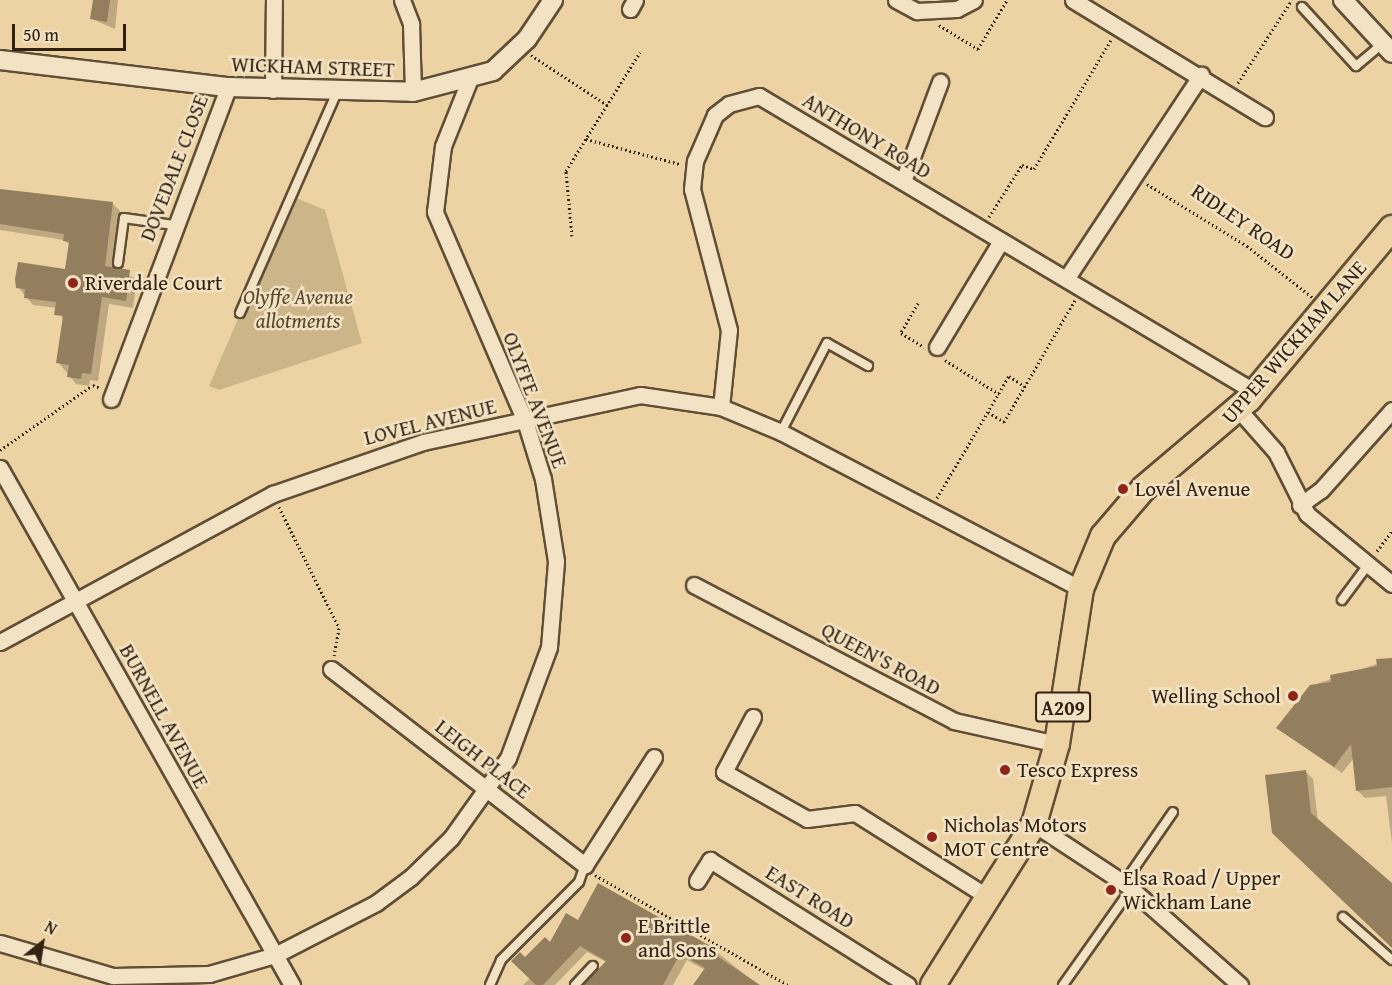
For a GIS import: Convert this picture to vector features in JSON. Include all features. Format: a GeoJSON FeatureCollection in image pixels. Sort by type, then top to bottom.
{"type":"FeatureCollection","features":[{"type":"Feature","properties":{"kind":"main road","name":"UPPER WICKHAM LANE"},"geometry":{"type":"LineString","coordinates":[[933,985],[991,898],[1034,824],[1057,744],[1081,589],[1091,558],[1118,514],[1247,401],[1392,228]]}},
{"type":"Feature","properties":{"kind":"street"},"geometry":{"type":"LineString","coordinates":[[273,90],[274,0]]}},
{"type":"Feature","properties":{"kind":"street"},"geometry":{"type":"LineString","coordinates":[[402,0],[411,24],[413,92]]}},
{"type":"Feature","properties":{"kind":"street","name":"WICKHAM STREET"},"geometry":{"type":"LineString","coordinates":[[0,60],[228,87],[336,94],[413,92],[469,81],[510,58],[553,0]]}},
{"type":"Feature","properties":{"kind":"street"},"geometry":{"type":"LineString","coordinates":[[896,0],[917,11],[957,9],[974,0]]}},
{"type":"Feature","properties":{"kind":"street"},"geometry":{"type":"LineString","coordinates":[[1073,0],[1201,75],[1265,117]]}},
{"type":"Feature","properties":{"kind":"street"},"geometry":{"type":"LineString","coordinates":[[1343,0],[1387,48]]}},
{"type":"Feature","properties":{"kind":"street"},"geometry":{"type":"LineString","coordinates":[[1066,279],[1201,75]]}},
{"type":"Feature","properties":{"kind":"street","name":"OLYFFE AVENUE"},"geometry":{"type":"LineString","coordinates":[[0,943],[113,976],[209,974],[275,955],[376,903],[411,877],[488,790],[537,690],[554,602],[551,525],[525,421],[435,212],[443,146],[469,81]]}},
{"type":"Feature","properties":{"kind":"street"},"geometry":{"type":"LineString","coordinates":[[903,181],[940,82]]}},
{"type":"Feature","properties":{"kind":"street","name":"DOVEDALE CLOSE"},"geometry":{"type":"LineString","coordinates":[[110,395],[228,87]]}},
{"type":"Feature","properties":{"kind":"street","name":"ANTHONY ROAD"},"geometry":{"type":"LineString","coordinates":[[721,407],[729,330],[694,211],[694,167],[716,115],[729,104],[759,96],[1082,288],[1247,401],[1276,452],[1300,505]]}},
{"type":"Feature","properties":{"kind":"street"},"geometry":{"type":"LineString","coordinates":[[937,347],[1001,241]]}},
{"type":"Feature","properties":{"kind":"street","name":"LOVEL AVENUE"},"geometry":{"type":"LineString","coordinates":[[0,642],[73,600],[273,494],[378,455],[640,395],[721,407],[781,432],[1081,589]]}},
{"type":"Feature","properties":{"kind":"street"},"geometry":{"type":"LineString","coordinates":[[1392,410],[1321,490],[1300,505],[1367,565],[1392,584]]}},
{"type":"Feature","properties":{"kind":"street","name":"BURNELL AVENUE"},"geometry":{"type":"LineString","coordinates":[[0,468],[291,985]]}},
{"type":"Feature","properties":{"kind":"street","name":"QUEEN'S ROAD"},"geometry":{"type":"LineString","coordinates":[[694,585],[954,721],[1057,744]]}},
{"type":"Feature","properties":{"kind":"street","name":"LEIGH PLACE"},"geometry":{"type":"LineString","coordinates":[[331,669],[585,865]]}},
{"type":"Feature","properties":{"kind":"street"},"geometry":{"type":"LineString","coordinates":[[753,717],[724,772],[807,819],[855,813],[991,898]]}},
{"type":"Feature","properties":{"kind":"street"},"geometry":{"type":"LineString","coordinates":[[585,865],[654,757]]}},
{"type":"Feature","properties":{"kind":"street"},"geometry":{"type":"LineString","coordinates":[[1034,824],[1128,886],[1240,985]]}},
{"type":"Feature","properties":{"kind":"street","name":"EAST ROAD"},"geometry":{"type":"LineString","coordinates":[[697,881],[710,860],[908,985]]}},
{"type":"Feature","properties":{"kind":"lane"},"geometry":{"type":"LineString","coordinates":[[1302,7],[1356,66],[1387,48]]}},
{"type":"Feature","properties":{"kind":"lane"},"geometry":{"type":"LineString","coordinates":[[240,313],[336,94]]}},
{"type":"Feature","properties":{"kind":"lane"},"geometry":{"type":"LineString","coordinates":[[118,263],[124,218],[174,225]]}},
{"type":"Feature","properties":{"kind":"lane"},"geometry":{"type":"LineString","coordinates":[[781,432],[827,343],[868,366]]}},
{"type":"Feature","properties":{"kind":"lane"},"geometry":{"type":"LineString","coordinates":[[1342,600],[1367,565]]}},
{"type":"Feature","properties":{"kind":"lane"},"geometry":{"type":"LineString","coordinates":[[1063,985],[1173,812]]}},
{"type":"Feature","properties":{"kind":"lane"},"geometry":{"type":"LineString","coordinates":[[490,985],[501,960],[579,882],[585,865]]}},
{"type":"Feature","properties":{"kind":"lane"},"geometry":{"type":"LineString","coordinates":[[1343,917],[1392,960]]}},
{"type":"Feature","properties":{"kind":"lane"},"geometry":{"type":"LineString","coordinates":[[575,985],[593,966]]}},
{"type":"Feature","properties":{"kind":"path"},"geometry":{"type":"LineString","coordinates":[[917,11],[978,49],[1007,0]]}},
{"type":"Feature","properties":{"kind":"path"},"geometry":{"type":"LineString","coordinates":[[1231,94],[1292,0]]}},
{"type":"Feature","properties":{"kind":"path"},"geometry":{"type":"LineString","coordinates":[[981,229],[1022,165],[1034,169],[1119,27]]}},
{"type":"Feature","properties":{"kind":"path"},"geometry":{"type":"LineString","coordinates":[[572,236],[566,171],[640,52]]}},
{"type":"Feature","properties":{"kind":"path"},"geometry":{"type":"LineString","coordinates":[[546,65],[607,105]]}},
{"type":"Feature","properties":{"kind":"path"},"geometry":{"type":"LineString","coordinates":[[586,139],[694,167]]}},
{"type":"Feature","properties":{"kind":"path","name":"RIDLEY ROAD"},"geometry":{"type":"LineString","coordinates":[[1134,176],[1247,246],[1326,307]]}},
{"type":"Feature","properties":{"kind":"path"},"geometry":{"type":"LineString","coordinates":[[988,412],[1004,422],[1082,288]]}},
{"type":"Feature","properties":{"kind":"path"},"geometry":{"type":"LineString","coordinates":[[930,510],[1009,376],[1026,387]]}},
{"type":"Feature","properties":{"kind":"path"},"geometry":{"type":"LineString","coordinates":[[0,450],[93,385],[110,395]]}},
{"type":"Feature","properties":{"kind":"path"},"geometry":{"type":"LineString","coordinates":[[273,494],[339,628],[331,669]]}},
{"type":"Feature","properties":{"kind":"path"},"geometry":{"type":"LineString","coordinates":[[1367,565],[1392,531]]}},
{"type":"Feature","properties":{"kind":"path"},"geometry":{"type":"LineString","coordinates":[[585,865],[789,985]]}},
{"type":"Feature","properties":{"kind":"green space","name":"Olyffe Avenue allotments"},"geometry":{"type":"Polygon","coordinates":[[[291,196],[325,210],[362,343],[219,390],[209,386],[291,196]]]}},
{"type":"Feature","properties":{"kind":"building"},"geometry":{"type":"Polygon","coordinates":[[[93,0],[110,0],[107,22],[90,19],[93,0]]]}},
{"type":"Feature","properties":{"kind":"building","name":"Riverdale Court"},"geometry":{"type":"Polygon","coordinates":[[[0,189],[113,202],[105,266],[130,270],[126,301],[102,297],[91,374],[82,373],[81,379],[67,377],[69,365],[56,363],[63,316],[54,315],[56,302],[24,298],[25,289],[16,288],[15,279],[18,262],[65,269],[69,242],[63,241],[64,234],[0,224],[0,189]]]}},
{"type":"Feature","properties":{"kind":"building"},"geometry":{"type":"Polygon","coordinates":[[[1392,658],[1392,787],[1356,791],[1351,744],[1334,767],[1276,728],[1310,685],[1331,682],[1330,675],[1377,666],[1376,659],[1392,658]]]}},
{"type":"Feature","properties":{"kind":"building"},"geometry":{"type":"Polygon","coordinates":[[[1306,770],[1311,813],[1392,883],[1392,948],[1272,833],[1265,775],[1306,770]]]}},
{"type":"Feature","properties":{"kind":"building","name":"E Brittle and Sons"},"geometry":{"type":"Polygon","coordinates":[[[598,883],[714,948],[711,952],[760,985],[693,985],[705,968],[680,954],[663,985],[583,985],[606,961],[580,946],[543,985],[536,985],[511,961],[520,952],[525,957],[545,937],[550,942],[566,913],[578,920],[598,883]]]}},
{"type":"Feature","properties":{"kind":"place","name":"Riverdale Court"},"geometry":{"type":"Point","coordinates":[73,283]}},
{"type":"Feature","properties":{"kind":"place","name":"Lovel Avenue"},"geometry":{"type":"Point","coordinates":[1123,489]}},
{"type":"Feature","properties":{"kind":"place","name":"Welling School"},"geometry":{"type":"Point","coordinates":[1293,696]}},
{"type":"Feature","properties":{"kind":"place","name":"Tesco Express"},"geometry":{"type":"Point","coordinates":[1005,770]}},
{"type":"Feature","properties":{"kind":"place","name":"Nicholas Motors MOT Centre"},"geometry":{"type":"Point","coordinates":[932,837]}},
{"type":"Feature","properties":{"kind":"place","name":"Elsa Road / Upper Wickham Lane"},"geometry":{"type":"Point","coordinates":[1111,890]}},
{"type":"Feature","properties":{"kind":"place","name":"E Brittle and Sons"},"geometry":{"type":"Point","coordinates":[626,938]}}]}
